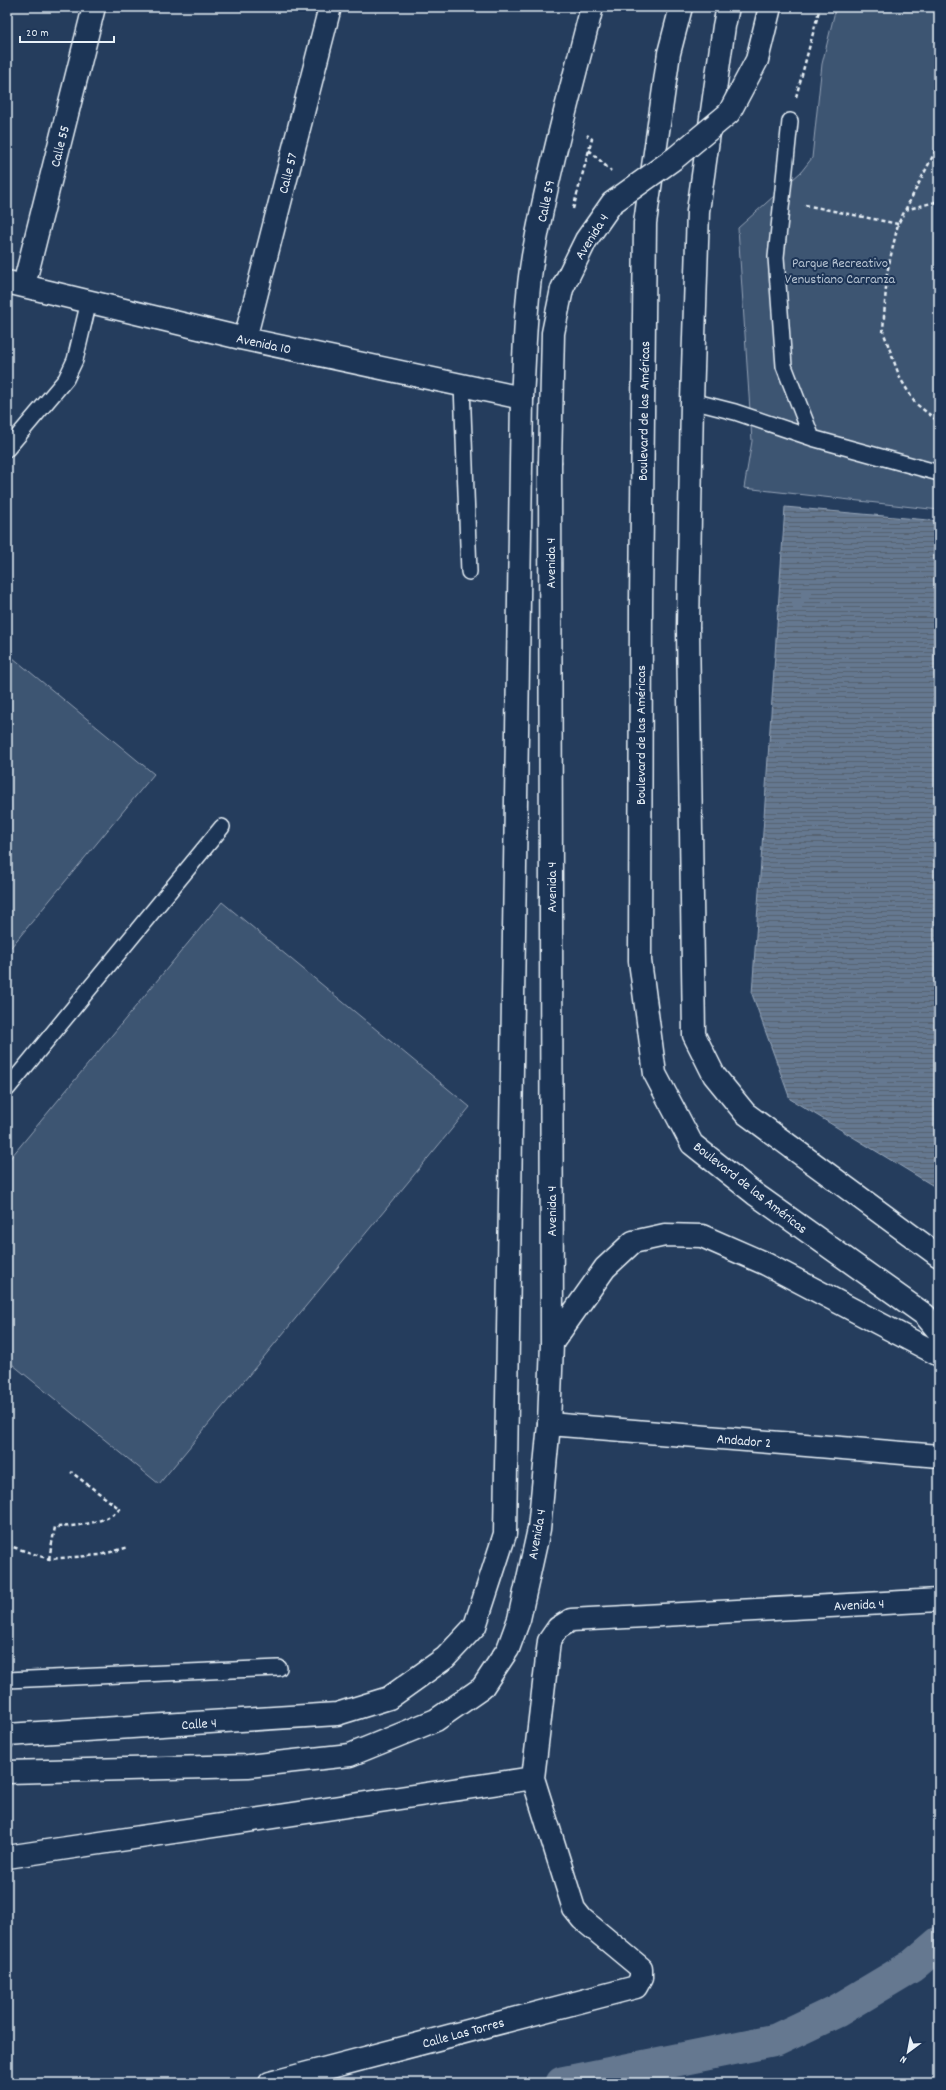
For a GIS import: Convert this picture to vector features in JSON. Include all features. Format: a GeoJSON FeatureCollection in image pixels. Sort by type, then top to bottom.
{"type":"FeatureCollection","features":[{"type":"Feature","properties":{"kind":"main road","name":"Calle 55"},"geometry":{"type":"LineString","coordinates":[[15,284],[94,7]]}},
{"type":"Feature","properties":{"kind":"main road","name":"Calle 57"},"geometry":{"type":"LineString","coordinates":[[245,339],[330,7]]}},
{"type":"Feature","properties":{"kind":"main road","name":"Calle 59"},"geometry":{"type":"LineString","coordinates":[[522,398],[527,298],[533,256],[558,137],[592,7]]}},
{"type":"Feature","properties":{"kind":"main road","name":"Boulevard de las Américas"},"geometry":{"type":"LineString","coordinates":[[681,7],[669,53],[645,223],[640,604],[640,960],[655,1074],[692,1144],[755,1194],[925,1315],[939,1332]]}},
{"type":"Feature","properties":{"kind":"main road"},"geometry":{"type":"LineString","coordinates":[[728,7],[724,26],[698,212],[692,401],[688,628],[694,1035],[714,1074],[745,1113],[939,1256]]}},
{"type":"Feature","properties":{"kind":"main road","name":"Avenida 4"},"geometry":{"type":"LineString","coordinates":[[7,1772],[248,1766],[350,1755],[436,1720],[482,1688],[508,1649],[518,1619],[539,1529],[549,1424],[552,1343],[550,463],[553,333],[562,289],[586,240],[612,203],[675,158],[729,113],[757,60],[770,7]]}},
{"type":"Feature","properties":{"kind":"main road","name":"Avenida 10"},"geometry":{"type":"LineString","coordinates":[[15,284],[245,339],[522,398]]}},
{"type":"Feature","properties":{"kind":"main road","name":"Calle 4"},"geometry":{"type":"LineString","coordinates":[[7,1736],[337,1714],[389,1698],[445,1658],[475,1626],[505,1534],[522,398]]}},
{"type":"Feature","properties":{"kind":"main road"},"geometry":{"type":"LineString","coordinates":[[552,1343],[605,1268],[632,1242],[665,1235],[702,1236],[758,1261],[939,1355]]}},
{"type":"Feature","properties":{"kind":"main road","name":"Andador 2"},"geometry":{"type":"LineString","coordinates":[[549,1424],[939,1456]]}},
{"type":"Feature","properties":{"kind":"main road","name":"Avenida 4"},"geometry":{"type":"LineString","coordinates":[[532,1778],[549,1641],[558,1628],[571,1620],[939,1600]]}},
{"type":"Feature","properties":{"kind":"main road"},"geometry":{"type":"LineString","coordinates":[[7,1857],[532,1778]]}},
{"type":"Feature","properties":{"kind":"main road","name":"Calle Las Torres"},"geometry":{"type":"LineString","coordinates":[[270,2083],[636,1987],[641,1978],[641,1968],[582,1919],[574,1909],[532,1778]]}},
{"type":"Feature","properties":{"kind":"lane"},"geometry":{"type":"LineString","coordinates":[[790,121],[776,265],[784,366],[812,438]]}},
{"type":"Feature","properties":{"kind":"lane"},"geometry":{"type":"LineString","coordinates":[[7,449],[66,379],[75,360],[89,301]]}},
{"type":"Feature","properties":{"kind":"lane"},"geometry":{"type":"LineString","coordinates":[[462,385],[469,572]]}},
{"type":"Feature","properties":{"kind":"lane"},"geometry":{"type":"LineString","coordinates":[[692,401],[735,412],[812,438],[939,473]]}},
{"type":"Feature","properties":{"kind":"lane"},"geometry":{"type":"LineString","coordinates":[[7,1089],[222,827]]}},
{"type":"Feature","properties":{"kind":"lane"},"geometry":{"type":"LineString","coordinates":[[7,1680],[279,1668]]}},
{"type":"Feature","properties":{"kind":"path"},"geometry":{"type":"LineString","coordinates":[[790,121],[820,7]]}},
{"type":"Feature","properties":{"kind":"path"},"geometry":{"type":"LineString","coordinates":[[939,144],[898,224],[888,273],[883,331],[900,378],[915,403],[939,422]]}},
{"type":"Feature","properties":{"kind":"path"},"geometry":{"type":"LineString","coordinates":[[905,210],[939,201]]}},
{"type":"Feature","properties":{"kind":"path"},"geometry":{"type":"LineString","coordinates":[[803,204],[898,224]]}},
{"type":"Feature","properties":{"kind":"path"},"geometry":{"type":"LineString","coordinates":[[49,1559],[55,1527],[84,1525],[114,1513],[120,1509],[71,1472]]}},
{"type":"Feature","properties":{"kind":"path"},"geometry":{"type":"LineString","coordinates":[[7,1545],[49,1559],[100,1555],[129,1548]]}},
{"type":"Feature","properties":{"kind":"green space","name":"Parque Recreativo Venustiano Carranza"},"geometry":{"type":"Polygon","coordinates":[[[836,7],[939,7],[939,510],[744,488],[752,441],[738,228],[801,172],[812,158],[822,64],[836,7]]]}},
{"type":"Feature","properties":{"kind":"green space"},"geometry":{"type":"Polygon","coordinates":[[[7,653],[154,774],[7,952],[7,653]]]}},
{"type":"Feature","properties":{"kind":"green space"},"geometry":{"type":"Polygon","coordinates":[[[222,902],[470,1107],[159,1484],[7,1360],[7,1162],[222,902]]]}},
{"type":"Feature","properties":{"kind":"shaded area"},"geometry":{"type":"Polygon","coordinates":[[[785,507],[939,521],[939,1191],[932,1185],[790,1099],[752,994],[785,507]]]}},
{"type":"Feature","properties":{"kind":"waterway"},"geometry":{"type":"LineString","coordinates":[[562,2083],[776,2040],[837,2011],[912,1966],[939,1943]]}}]}
